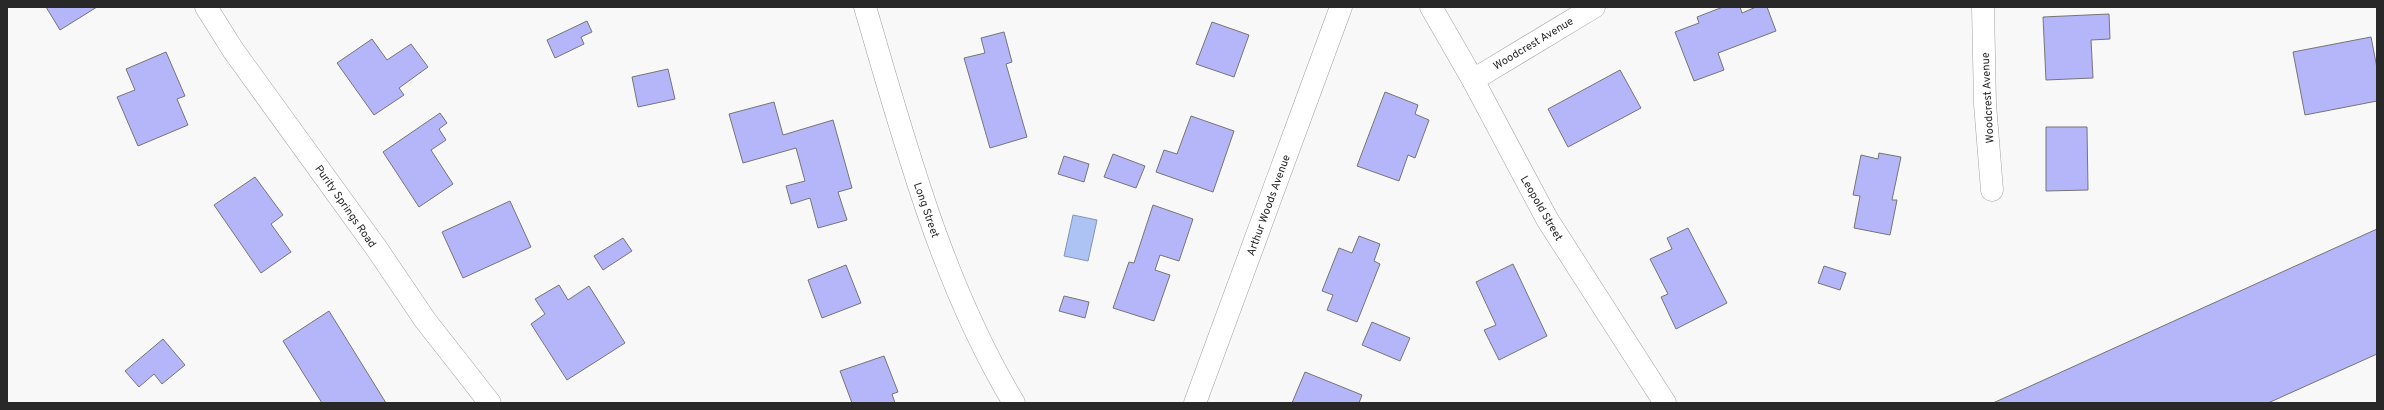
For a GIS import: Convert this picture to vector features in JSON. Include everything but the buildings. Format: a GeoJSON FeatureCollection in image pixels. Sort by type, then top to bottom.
{"type":"FeatureCollection","features":[{"type":"Feature","properties":{"kind":"street","name":"Purity Springs Road"},"geometry":{"type":"LineString","coordinates":[[206,7],[233,50],[346,204],[425,320],[490,403]]}},
{"type":"Feature","properties":{"kind":"street","name":"Long Street"},"geometry":{"type":"LineString","coordinates":[[865,7],[922,196],[940,247],[968,312],[1014,403]]}},
{"type":"Feature","properties":{"kind":"street","name":"Arthur Woods Avenue"},"geometry":{"type":"LineString","coordinates":[[1195,403],[1341,7]]}},
{"type":"Feature","properties":{"kind":"street","name":"Leopold Street"},"geometry":{"type":"LineString","coordinates":[[1431,7],[1473,80],[1547,219],[1665,403]]}},
{"type":"Feature","properties":{"kind":"street","name":"Woodcrest Avenue"},"geometry":{"type":"LineString","coordinates":[[1473,80],[1594,7]]}},
{"type":"Feature","properties":{"kind":"street","name":"Woodcrest Avenue"},"geometry":{"type":"LineString","coordinates":[[1984,7],[1985,104],[1992,190]]}},
{"type":"Feature","properties":{"kind":"water"},"geometry":{"type":"Polygon","coordinates":[[[1073,215],[1097,220],[1088,261],[1064,256],[1073,215]]]}}]}
